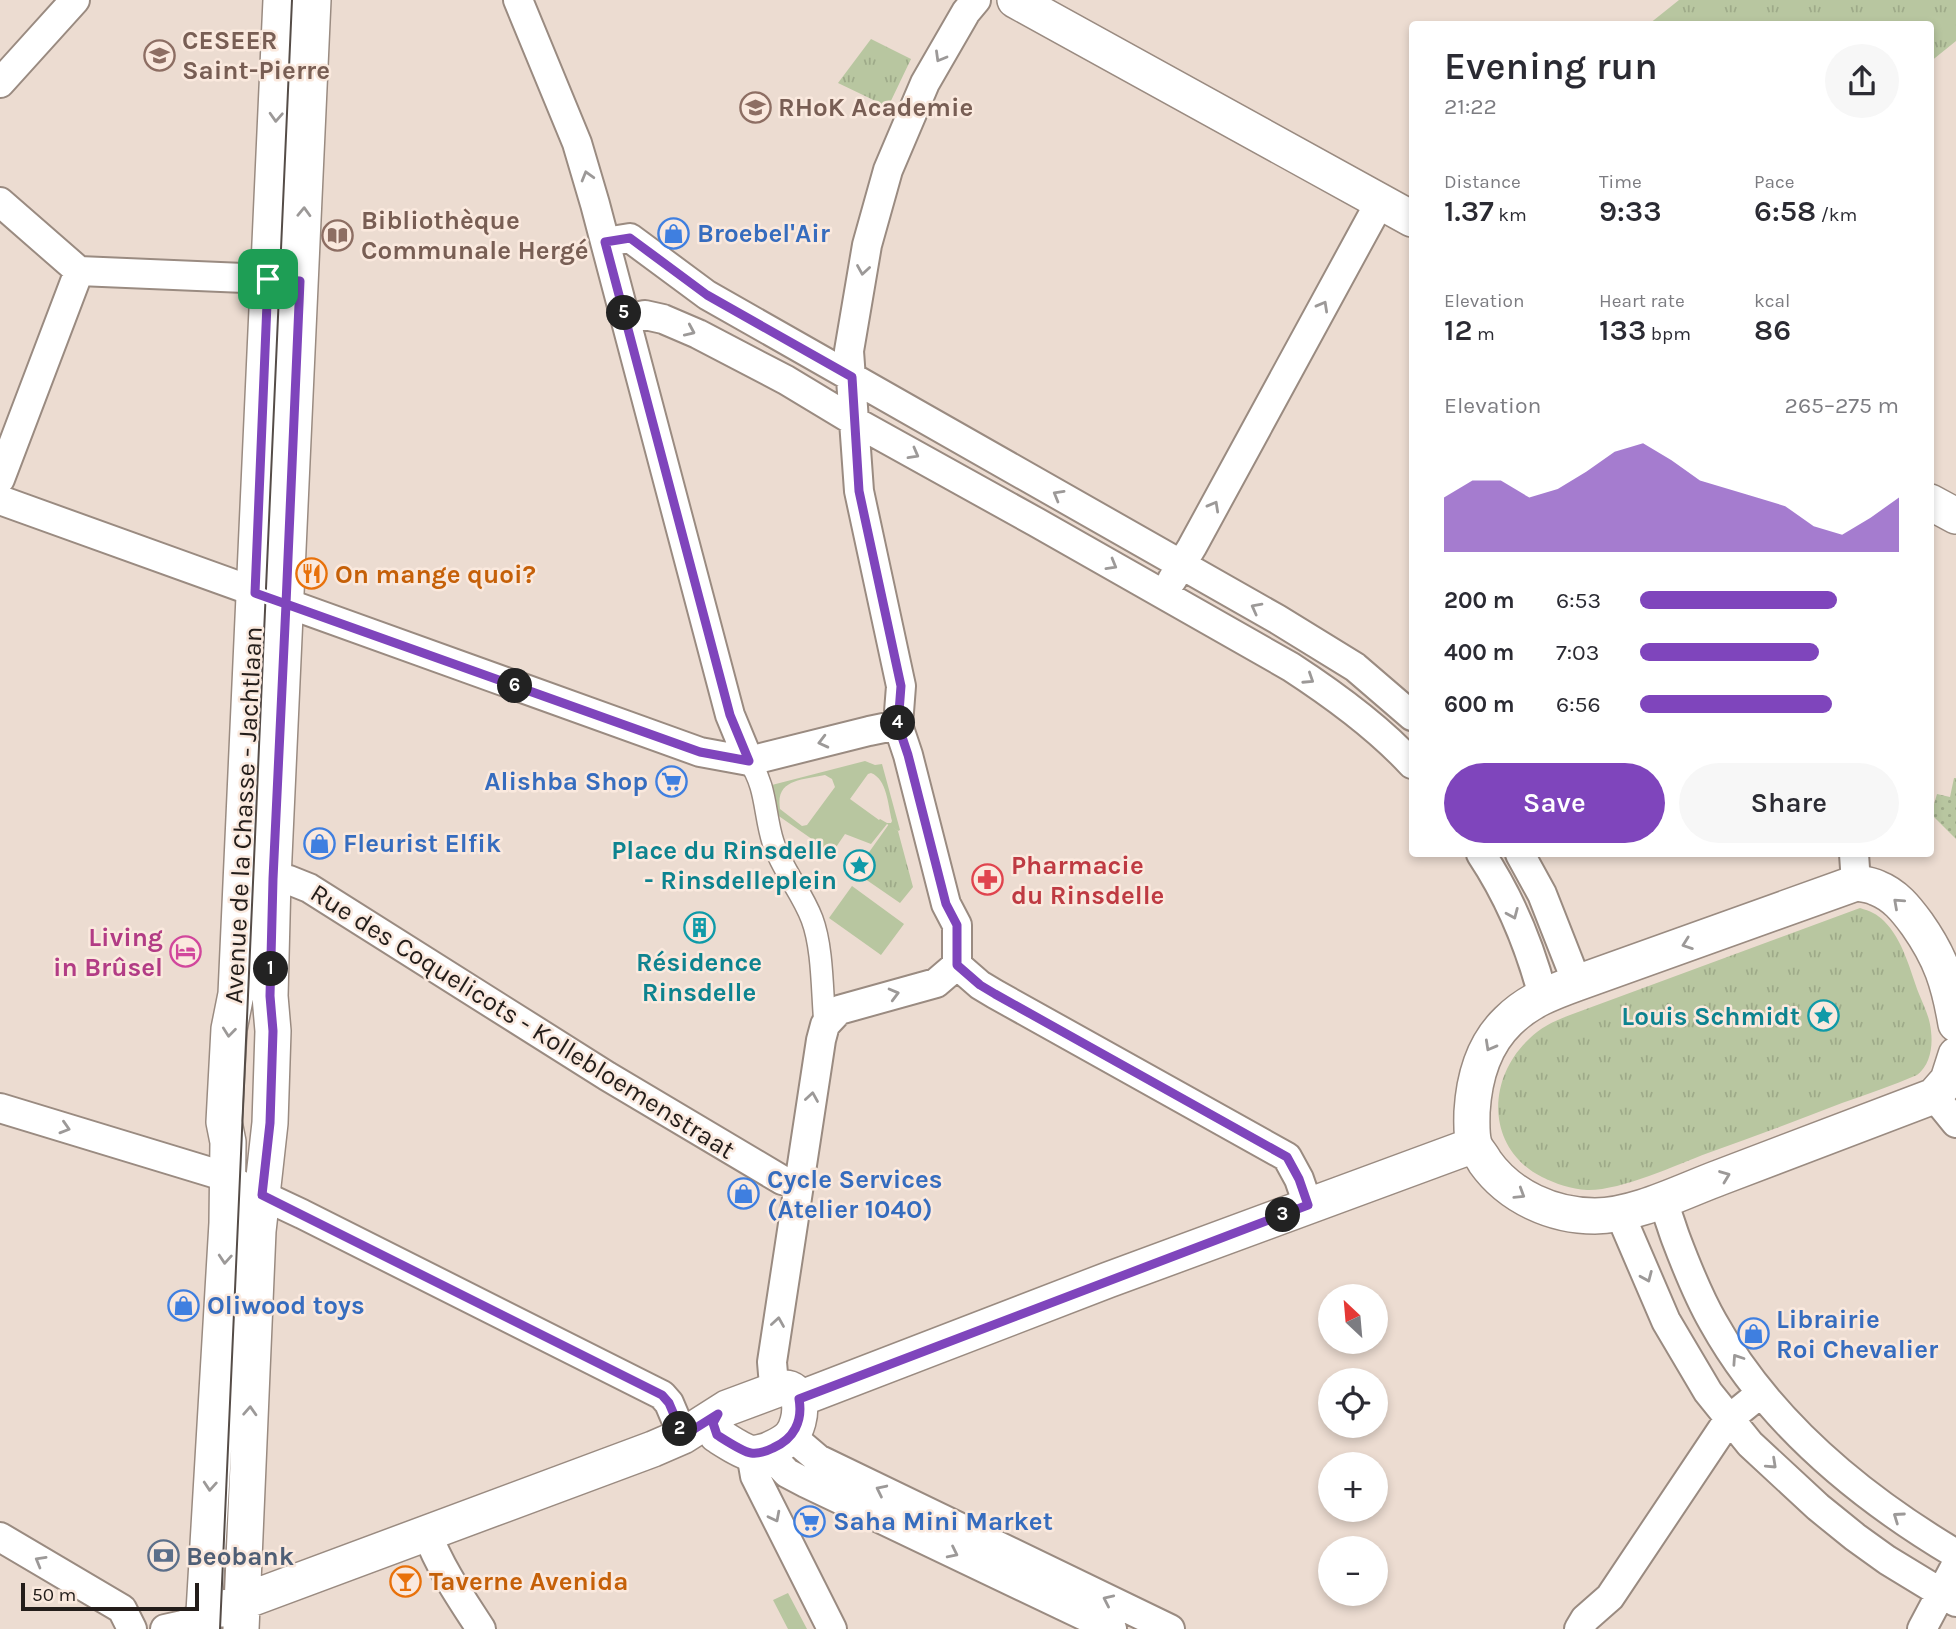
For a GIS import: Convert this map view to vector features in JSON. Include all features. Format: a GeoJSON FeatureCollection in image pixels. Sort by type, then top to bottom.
{"type":"FeatureCollection","features":[{"type":"Feature","properties":{"kind":"street"},"geometry":{"type":"LineString","coordinates":[[0,83],[75,0]]}},
{"type":"Feature","properties":{"kind":"street","name":"Avenue de la Chasse - Jachtlaan"},"geometry":{"type":"LineString","coordinates":[[203,1623],[227,1223],[228,1142],[224,1122],[229,1028],[257,879],[284,280],[281,0]]}},
{"type":"Feature","properties":{"kind":"street","name":"Avenue de la Chasse - Jachtlaan"},"geometry":{"type":"LineString","coordinates":[[284,280],[313,0]]}},
{"type":"Feature","properties":{"kind":"street"},"geometry":{"type":"LineString","coordinates":[[518,0],[577,143],[730,715],[749,761],[761,781],[773,841],[783,866],[802,895],[817,934],[825,1025],[772,1362],[773,1374],[800,1406],[798,1421],[750,1439]]}},
{"type":"Feature","properties":{"kind":"street"},"geometry":{"type":"LineString","coordinates":[[976,0],[966,12],[925,83],[888,170],[867,245],[849,351],[859,491],[901,686],[898,725],[946,904],[957,925],[957,965],[995,994],[1287,1157],[1299,1179],[1308,1205]]}},
{"type":"Feature","properties":{"kind":"street"},"geometry":{"type":"LineString","coordinates":[[1015,0],[1409,217]]}},
{"type":"Feature","properties":{"kind":"street"},"geometry":{"type":"LineString","coordinates":[[0,202],[79,271],[284,280]]}},
{"type":"Feature","properties":{"kind":"street"},"geometry":{"type":"LineString","coordinates":[[1163,595],[1380,202]]}},
{"type":"Feature","properties":{"kind":"street"},"geometry":{"type":"LineString","coordinates":[[605,242],[630,238],[707,295],[1277,619],[1355,667],[1409,713]]}},
{"type":"Feature","properties":{"kind":"street"},"geometry":{"type":"LineString","coordinates":[[0,479],[79,271]]}},
{"type":"Feature","properties":{"kind":"street"},"geometry":{"type":"LineString","coordinates":[[626,319],[645,315],[663,319],[786,380],[1291,667],[1407,748]]}},
{"type":"Feature","properties":{"kind":"street"},"geometry":{"type":"LineString","coordinates":[[0,500],[700,752],[749,761],[898,725]]}},
{"type":"Feature","properties":{"kind":"street"},"geometry":{"type":"LineString","coordinates":[[1934,504],[1956,516]]}},
{"type":"Feature","properties":{"kind":"street"},"geometry":{"type":"LineString","coordinates":[[1483,857],[1511,909],[1543,996]]}},
{"type":"Feature","properties":{"kind":"street"},"geometry":{"type":"LineString","coordinates":[[1522,857],[1542,894],[1577,983]]}},
{"type":"Feature","properties":{"kind":"street"},"geometry":{"type":"LineString","coordinates":[[1956,1024],[1949,968],[1902,903],[1855,869],[1526,1005],[1492,1040],[1480,1065],[1473,1091],[1474,1145],[1500,1180],[1514,1191],[1548,1209],[1592,1216],[1620,1214],[1934,1096],[1948,1080],[1956,1055]]}},
{"type":"Feature","properties":{"kind":"street","name":"Avenue de la Chasse - Jachtlaan"},"geometry":{"type":"LineString","coordinates":[[242,1615],[257,1245],[270,1123],[273,1031],[257,879]]}},
{"type":"Feature","properties":{"kind":"street","name":"Rue des Coquelicots - Kollebloemenstraat"},"geometry":{"type":"LineString","coordinates":[[257,879],[289,880],[309,888],[607,1076],[782,1180],[799,1184]]}},
{"type":"Feature","properties":{"kind":"street"},"geometry":{"type":"LineString","coordinates":[[825,1025],[839,1010],[936,983],[957,965]]}},
{"type":"Feature","properties":{"kind":"street"},"geometry":{"type":"LineString","coordinates":[[1934,1096],[1956,1123]]}},
{"type":"Feature","properties":{"kind":"street"},"geometry":{"type":"LineString","coordinates":[[0,1108],[217,1174],[262,1195],[662,1395],[669,1403],[683,1436]]}},
{"type":"Feature","properties":{"kind":"street"},"geometry":{"type":"LineString","coordinates":[[1112,1629],[787,1473],[750,1439],[727,1408],[788,1394],[919,1352],[1474,1145]]}},
{"type":"Feature","properties":{"kind":"street"},"geometry":{"type":"LineString","coordinates":[[1661,1200],[1693,1282],[1713,1323],[1760,1393],[1806,1441],[1874,1501],[1956,1554]]}},
{"type":"Feature","properties":{"kind":"street"},"geometry":{"type":"LineString","coordinates":[[1620,1214],[1666,1321],[1692,1367],[1750,1444],[1846,1529],[1887,1560],[1948,1597]]}},
{"type":"Feature","properties":{"kind":"street"},"geometry":{"type":"LineString","coordinates":[[1578,1629],[1585,1619],[1610,1597],[1729,1419],[1760,1393]]}},
{"type":"Feature","properties":{"kind":"street"},"geometry":{"type":"LineString","coordinates":[[165,1629],[242,1615],[427,1533],[683,1436],[750,1439],[818,1459],[1170,1629]]}},
{"type":"Feature","properties":{"kind":"street"},"geometry":{"type":"LineString","coordinates":[[750,1439],[755,1476],[832,1629]]}},
{"type":"Feature","properties":{"kind":"street"},"geometry":{"type":"LineString","coordinates":[[427,1533],[435,1556],[481,1629]]}},
{"type":"Feature","properties":{"kind":"street"},"geometry":{"type":"LineString","coordinates":[[0,1537],[122,1609],[132,1629]]}},
{"type":"Feature","properties":{"kind":"street"},"geometry":{"type":"LineString","coordinates":[[1922,1629],[1948,1597],[1956,1565]]}},
{"type":"Feature","properties":{"kind":"green space"},"geometry":{"type":"Polygon","coordinates":[[[1679,0],[1956,0],[1956,41],[1934,59],[1934,21],[1653,21],[1679,0]]]}},
{"type":"Feature","properties":{"kind":"green space"},"geometry":{"type":"Polygon","coordinates":[[[871,39],[911,59],[888,107],[838,83],[871,39]]]}},
{"type":"Feature","properties":{"kind":"green space"},"geometry":{"type":"Polygon","coordinates":[[[865,761],[875,765],[882,764],[900,830],[887,824],[871,844],[845,834],[832,853],[773,812],[768,786],[865,761]],[[871,773],[850,799],[879,820],[891,823],[884,787],[871,773]],[[825,775],[799,780],[786,786],[780,799],[780,809],[802,826],[807,825],[835,787],[832,779],[825,775]]]}},
{"type":"Feature","properties":{"kind":"green space"},"geometry":{"type":"Polygon","coordinates":[[[1956,778],[1956,839],[1934,817],[1937,794],[1950,797],[1956,778]]]}},
{"type":"Feature","properties":{"kind":"green space"},"geometry":{"type":"Polygon","coordinates":[[[889,824],[898,831],[913,887],[900,903],[855,872],[889,824]]]}},
{"type":"Feature","properties":{"kind":"green space"},"geometry":{"type":"Polygon","coordinates":[[[852,886],[904,924],[881,955],[829,918],[852,886]]]}},
{"type":"Feature","properties":{"kind":"green space"},"geometry":{"type":"Polygon","coordinates":[[[1860,908],[1881,919],[1896,937],[1928,1017],[1931,1049],[1928,1061],[1917,1075],[1648,1176],[1600,1189],[1575,1189],[1547,1180],[1524,1165],[1510,1149],[1502,1132],[1498,1112],[1499,1093],[1515,1055],[1538,1031],[1570,1015],[1860,908]]]}},
{"type":"Feature","properties":{"kind":"green space"},"geometry":{"type":"Polygon","coordinates":[[[788,1593],[807,1629],[788,1629],[773,1600],[788,1593]]]}},
{"type":"Feature","properties":{"kind":"tram line"},"geometry":{"type":"LineString","coordinates":[[220,1629],[292,0]]}},
{"type":"Feature","properties":{"kind":"place","name":"CESEER Saint-Pierre"},"geometry":{"type":"Point","coordinates":[159,55]}},
{"type":"Feature","properties":{"kind":"place","name":"RHoK Academie"},"geometry":{"type":"Point","coordinates":[755,107]}},
{"type":"Feature","properties":{"kind":"place","name":"Broebel'Air"},"geometry":{"type":"Point","coordinates":[674,233]}},
{"type":"Feature","properties":{"kind":"place","name":"Bibliothèque Communale Hergé"},"geometry":{"type":"Point","coordinates":[338,235]}},
{"type":"Feature","properties":{"kind":"place","name":"On mange quoi?"},"geometry":{"type":"Point","coordinates":[312,574]}},
{"type":"Feature","properties":{"kind":"place","name":"Alishba Shop"},"geometry":{"type":"Point","coordinates":[671,781]}},
{"type":"Feature","properties":{"kind":"place","name":"Fleurist Elfik"},"geometry":{"type":"Point","coordinates":[320,843]}},
{"type":"Feature","properties":{"kind":"place","name":"Place du Rinsdelle - Rinsdelleplein"},"geometry":{"type":"Point","coordinates":[860,865]}},
{"type":"Feature","properties":{"kind":"place","name":"Pharmacie du Rinsdelle"},"geometry":{"type":"Point","coordinates":[988,880]}},
{"type":"Feature","properties":{"kind":"place","name":"Résidence Rinsdelle"},"geometry":{"type":"Point","coordinates":[699,927]}},
{"type":"Feature","properties":{"kind":"place","name":"Living in Brûsel"},"geometry":{"type":"Point","coordinates":[186,952]}},
{"type":"Feature","properties":{"kind":"place","name":"Louis Schmidt"},"geometry":{"type":"Point","coordinates":[1823,1016]}},
{"type":"Feature","properties":{"kind":"place","name":"Cycle Services (Atelier 1040)"},"geometry":{"type":"Point","coordinates":[744,1194]}},
{"type":"Feature","properties":{"kind":"place","name":"Oliwood toys"},"geometry":{"type":"Point","coordinates":[184,1305]}},
{"type":"Feature","properties":{"kind":"place","name":"Librairie Roi Chevalier"},"geometry":{"type":"Point","coordinates":[1753,1334]}},
{"type":"Feature","properties":{"kind":"place","name":"Saha Mini Market"},"geometry":{"type":"Point","coordinates":[810,1521]}},
{"type":"Feature","properties":{"kind":"place","name":"Beobank"},"geometry":{"type":"Point","coordinates":[163,1556]}},
{"type":"Feature","properties":{"kind":"place","name":"Taverne Avenida"},"geometry":{"type":"Point","coordinates":[406,1581]}},
{"type":"Feature","properties":{"kind":"route"},"geometry":{"type":"LineString","coordinates":[[268,279],[255,593],[286,604],[273,879],[270,1123],[262,1195],[662,1395],[669,1403],[683,1436],[718,1414],[713,1423],[717,1435],[751,1454],[778,1446],[791,1436],[800,1413],[799,1399],[1308,1205],[1299,1179],[1287,1157],[995,994],[957,965],[957,925],[946,904],[898,725],[901,686],[859,491],[852,377],[707,295],[630,238],[605,242],[730,715],[749,761],[700,752],[286,604],[300,281],[268,279]]}}]}
